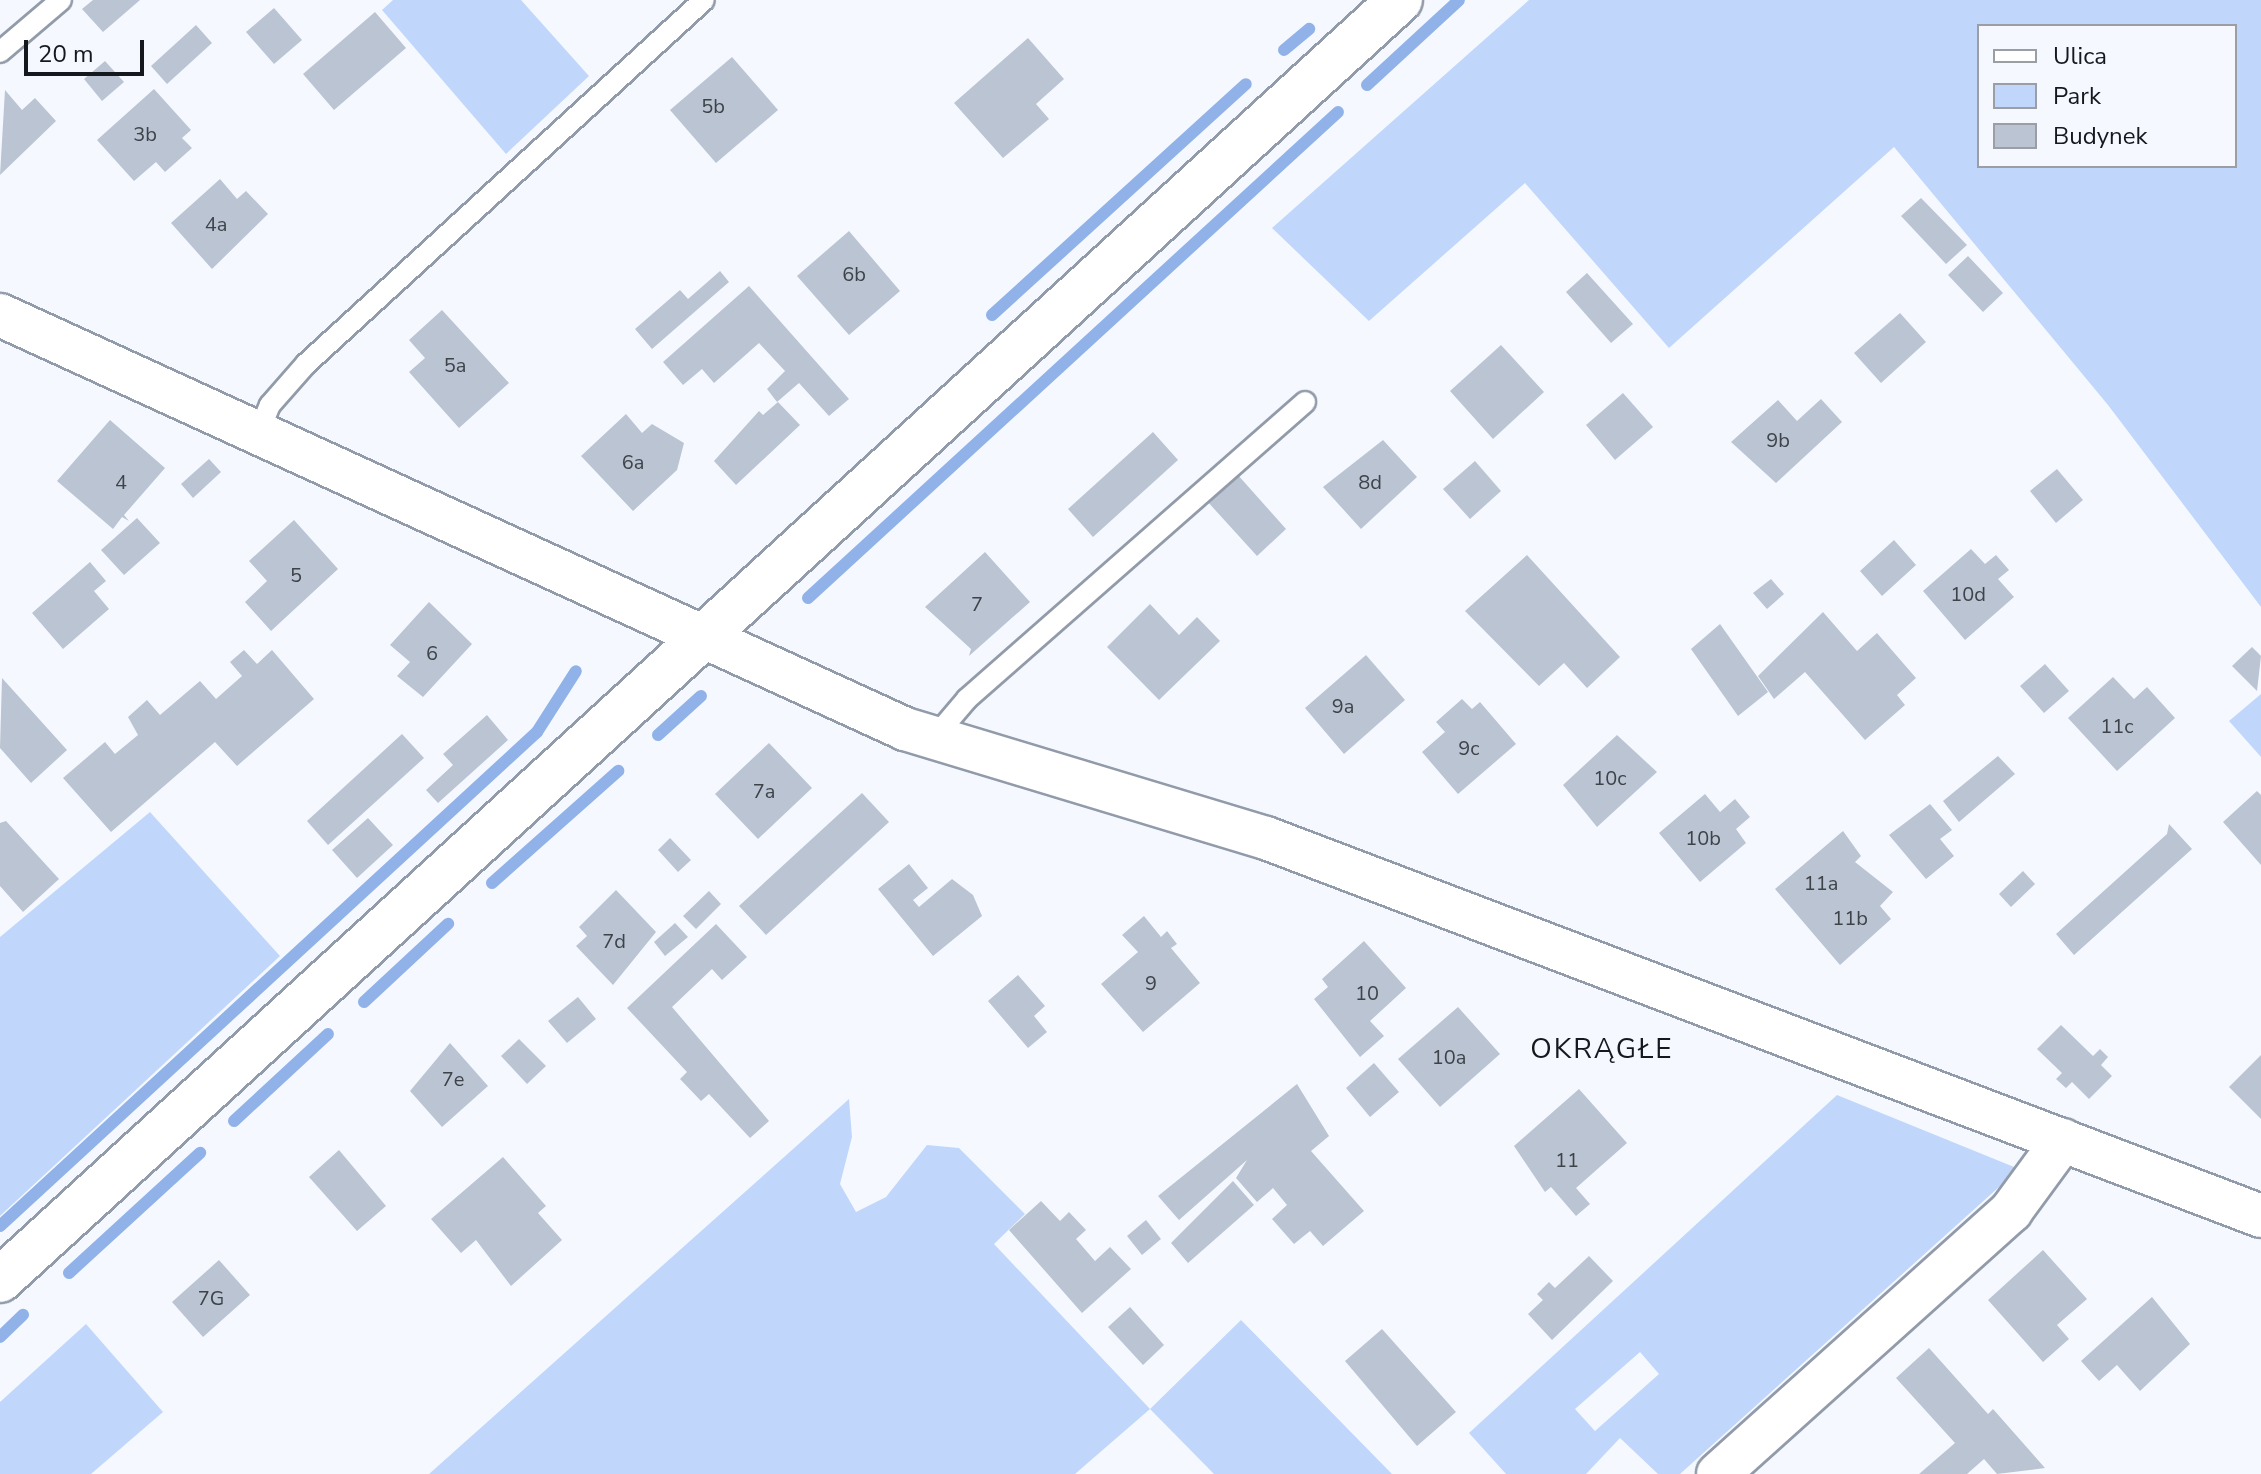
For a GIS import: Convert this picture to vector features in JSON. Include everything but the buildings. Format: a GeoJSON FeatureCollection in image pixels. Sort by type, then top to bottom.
{"type":"FeatureCollection","features":[{"type":"Feature","properties":{"kind":"main road"},"geometry":{"type":"LineString","coordinates":[[0,1280],[703,634],[1400,0]]}},
{"type":"Feature","properties":{"kind":"street"},"geometry":{"type":"LineString","coordinates":[[0,315],[933,739],[1254,833],[2261,1216]]}},
{"type":"Feature","properties":{"kind":"street"},"geometry":{"type":"LineString","coordinates":[[1718,1474],[2011,1211],[2063,1140]]}},
{"type":"Feature","properties":{"kind":"lane"},"geometry":{"type":"LineString","coordinates":[[0,52],[61,0]]}},
{"type":"Feature","properties":{"kind":"lane"},"geometry":{"type":"LineString","coordinates":[[259,432],[270,405],[306,364],[704,0]]}},
{"type":"Feature","properties":{"kind":"lane"},"geometry":{"type":"LineString","coordinates":[[933,739],[967,699],[1305,402]]}},
{"type":"Feature","properties":{"kind":"green space"},"geometry":{"type":"Polygon","coordinates":[[[393,0],[521,0],[589,76],[506,154],[382,10],[393,0]]]}},
{"type":"Feature","properties":{"kind":"green space"},"geometry":{"type":"Polygon","coordinates":[[[1529,0],[2261,0],[2261,607],[2108,405],[1894,147],[1669,348],[1525,183],[1369,321],[1272,228],[1529,0]]]}},
{"type":"Feature","properties":{"kind":"green space"},"geometry":{"type":"Polygon","coordinates":[[[2261,694],[2261,757],[2229,721],[2261,694]]]}},
{"type":"Feature","properties":{"kind":"green space"},"geometry":{"type":"Polygon","coordinates":[[[150,812],[280,956],[0,1216],[0,937],[150,812]]]}},
{"type":"Feature","properties":{"kind":"green space"},"geometry":{"type":"Polygon","coordinates":[[[1837,1095],[2019,1169],[1680,1474],[1658,1474],[1620,1438],[1586,1474],[1506,1474],[1469,1433],[1837,1095]],[[1640,1352],[1575,1409],[1595,1431],[1659,1374],[1640,1352]]]}},
{"type":"Feature","properties":{"kind":"green space"},"geometry":{"type":"Polygon","coordinates":[[[849,1099],[852,1137],[840,1184],[856,1212],[886,1197],[927,1145],[959,1148],[1025,1214],[994,1244],[1150,1409],[1075,1474],[429,1474],[849,1099]]]}},
{"type":"Feature","properties":{"kind":"green space"},"geometry":{"type":"Polygon","coordinates":[[[1241,1320],[1392,1474],[1214,1474],[1150,1409],[1241,1320]]]}},
{"type":"Feature","properties":{"kind":"green space"},"geometry":{"type":"Polygon","coordinates":[[[86,1324],[163,1412],[91,1474],[0,1474],[0,1402],[86,1324]]]}},
{"type":"Feature","properties":{"kind":"waterway"},"geometry":{"type":"LineString","coordinates":[[1367,85],[1459,0]]}},
{"type":"Feature","properties":{"kind":"waterway"},"geometry":{"type":"LineString","coordinates":[[1284,50],[1309,29]]}},
{"type":"Feature","properties":{"kind":"waterway"},"geometry":{"type":"LineString","coordinates":[[992,315],[1246,84]]}},
{"type":"Feature","properties":{"kind":"waterway"},"geometry":{"type":"LineString","coordinates":[[808,598],[1338,112]]}},
{"type":"Feature","properties":{"kind":"waterway"},"geometry":{"type":"LineString","coordinates":[[0,1226],[537,732],[576,671]]}},
{"type":"Feature","properties":{"kind":"waterway"},"geometry":{"type":"LineString","coordinates":[[658,735],[701,696]]}},
{"type":"Feature","properties":{"kind":"waterway"},"geometry":{"type":"LineString","coordinates":[[492,883],[618,771]]}},
{"type":"Feature","properties":{"kind":"waterway"},"geometry":{"type":"LineString","coordinates":[[364,1002],[448,924]]}},
{"type":"Feature","properties":{"kind":"waterway"},"geometry":{"type":"LineString","coordinates":[[234,1121],[328,1034]]}},
{"type":"Feature","properties":{"kind":"waterway"},"geometry":{"type":"LineString","coordinates":[[69,1273],[200,1153]]}},
{"type":"Feature","properties":{"kind":"waterway"},"geometry":{"type":"LineString","coordinates":[[0,1337],[23,1315]]}},
{"type":"Feature","properties":{"kind":"district","name":"OKRĄGŁE"},"geometry":{"type":"Point","coordinates":[1602,1049]}}]}
